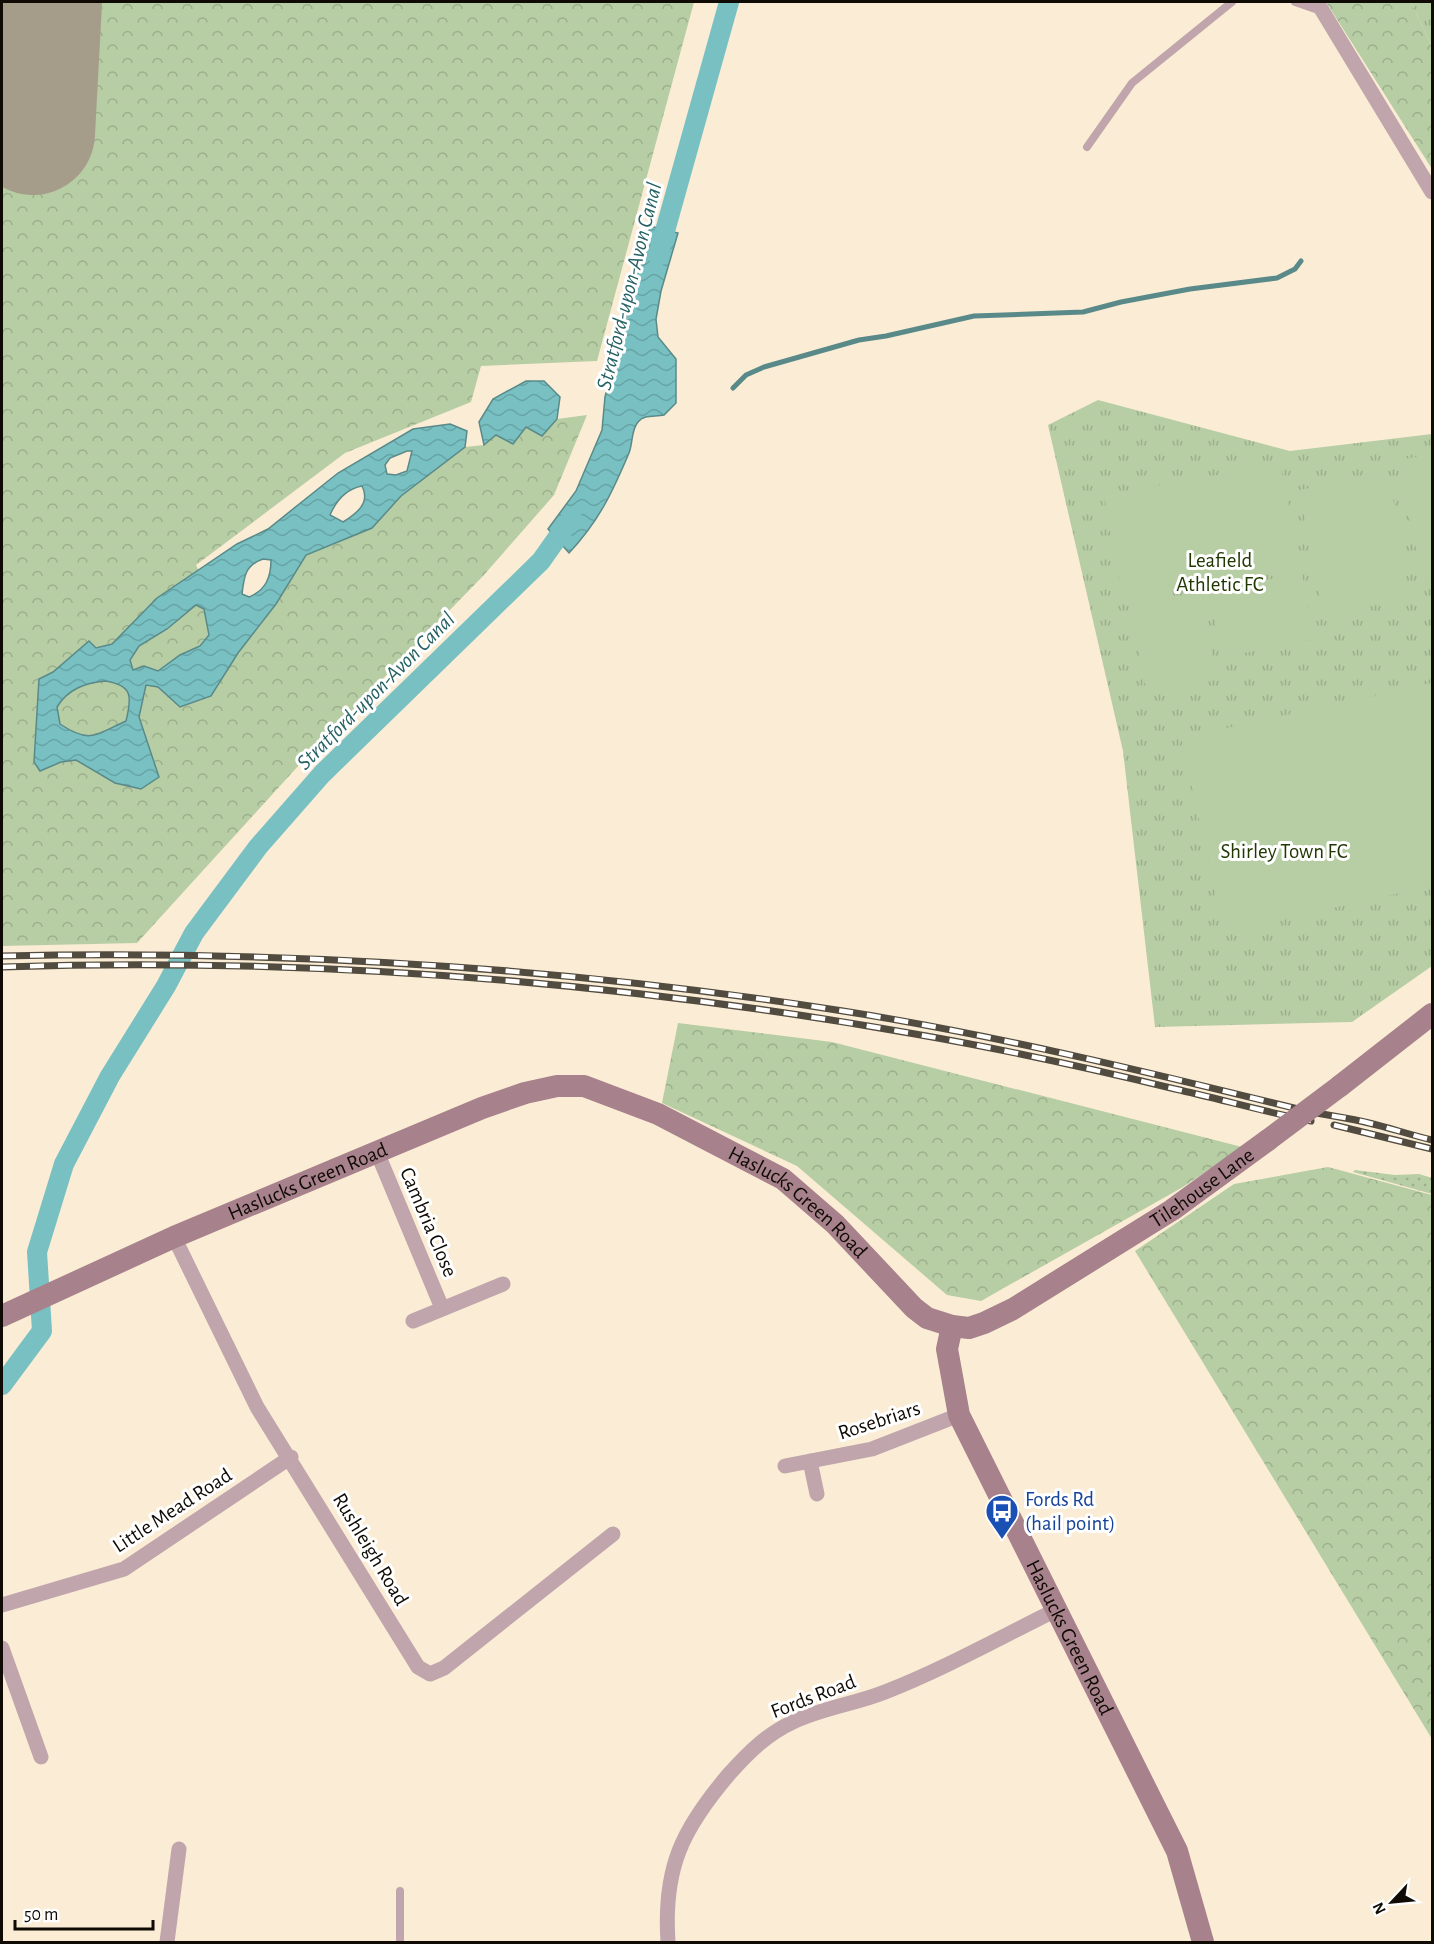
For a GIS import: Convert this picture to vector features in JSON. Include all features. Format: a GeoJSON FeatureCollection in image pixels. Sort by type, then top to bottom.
{"type":"FeatureCollection","features":[{"type":"Feature","properties":{"kind":"street"},"geometry":{"type":"LineString","coordinates":[[1320,6],[1432,192]]}},
{"type":"Feature","properties":{"kind":"street","name":"Tilehouse Lane"},"geometry":{"type":"LineString","coordinates":[[952,1326],[969,1328],[1013,1309],[1172,1210],[1340,1086],[1432,1014]]}},
{"type":"Feature","properties":{"kind":"street","name":"Haslucks Green Road"},"geometry":{"type":"LineString","coordinates":[[3,1316],[174,1237],[377,1152],[525,1093],[557,1086],[584,1086],[658,1114],[783,1179],[835,1224],[914,1308],[927,1318],[952,1326],[947,1349],[959,1415],[979,1460],[1058,1609],[1177,1851],[1203,1942]]}},
{"type":"Feature","properties":{"kind":"street","name":"Cambria Close"},"geometry":{"type":"LineString","coordinates":[[377,1152],[442,1308]]}},
{"type":"Feature","properties":{"kind":"street","name":"Rushleigh Road"},"geometry":{"type":"LineString","coordinates":[[174,1237],[257,1407],[291,1457],[418,1667],[430,1674],[444,1668],[613,1534]]}},
{"type":"Feature","properties":{"kind":"street"},"geometry":{"type":"LineString","coordinates":[[413,1321],[503,1284]]}},
{"type":"Feature","properties":{"kind":"street","name":"Rosebriars"},"geometry":{"type":"LineString","coordinates":[[785,1466],[872,1449],[959,1415]]}},
{"type":"Feature","properties":{"kind":"street","name":"Little Mead Road"},"geometry":{"type":"LineString","coordinates":[[2,1605],[124,1569],[291,1457]]}},
{"type":"Feature","properties":{"kind":"street"},"geometry":{"type":"LineString","coordinates":[[810,1461],[817,1494]]}},
{"type":"Feature","properties":{"kind":"street","name":"Fords Road"},"geometry":{"type":"LineString","coordinates":[[668,1942],[666,1913],[669,1887],[690,1824],[751,1750],[772,1733],[795,1721],[884,1692],[1058,1609]]}},
{"type":"Feature","properties":{"kind":"street"},"geometry":{"type":"LineString","coordinates":[[2,1648],[41,1757]]}},
{"type":"Feature","properties":{"kind":"street"},"geometry":{"type":"LineString","coordinates":[[167,1942],[179,1849]]}},
{"type":"Feature","properties":{"kind":"lane"},"geometry":{"type":"LineString","coordinates":[[1087,147],[1132,82],[1232,2]]}},
{"type":"Feature","properties":{"kind":"lane"},"geometry":{"type":"LineString","coordinates":[[1295,2],[1320,6]]}},
{"type":"Feature","properties":{"kind":"lane"},"geometry":{"type":"LineString","coordinates":[[400,1891],[400,1942]]}},
{"type":"Feature","properties":{"kind":"green space"},"geometry":{"type":"Polygon","coordinates":[[[2,2],[7,2],[2,148],[2,2]]]}},
{"type":"Feature","properties":{"kind":"green space"},"geometry":{"type":"Polygon","coordinates":[[[7,2],[82,2],[74,140],[2,148],[7,2]]]}},
{"type":"Feature","properties":{"kind":"green space"},"geometry":{"type":"Polygon","coordinates":[[[82,2],[694,2],[597,361],[481,366],[471,402],[345,453],[196,565],[237,652],[306,554],[372,528],[401,496],[465,447],[484,445],[496,435],[526,427],[542,435],[557,419],[587,415],[554,495],[483,576],[300,764],[137,943],[2,946],[2,148],[74,140],[82,2]]]}},
{"type":"Feature","properties":{"kind":"green space"},"geometry":{"type":"Polygon","coordinates":[[[1326,2],[1411,2],[1432,47],[1432,169],[1326,2]]]}},
{"type":"Feature","properties":{"kind":"green space"},"geometry":{"type":"Polygon","coordinates":[[[1411,2],[1432,2],[1432,47],[1411,2]]]}},
{"type":"Feature","properties":{"kind":"green space"},"geometry":{"type":"Polygon","coordinates":[[[1098,400],[1290,451],[1432,434],[1432,966],[1352,1022],[1155,1027],[1123,751],[1048,425],[1098,400]]]}},
{"type":"Feature","properties":{"kind":"green space"},"geometry":{"type":"Polygon","coordinates":[[[1432,454],[1432,583],[1423,585],[1399,460],[1432,454]]]}},
{"type":"Feature","properties":{"kind":"green space","name":"Leafield Athletic FC"},"geometry":{"type":"Polygon","coordinates":[[[1280,464],[1302,566],[1123,600],[1104,495],[1280,464]]]}},
{"type":"Feature","properties":{"kind":"green space"},"geometry":{"type":"Polygon","coordinates":[[[1389,474],[1410,599],[1323,615],[1299,490],[1389,474]]]}},
{"type":"Feature","properties":{"kind":"green space"},"geometry":{"type":"Polygon","coordinates":[[[1302,573],[1314,639],[1222,657],[1209,591],[1302,573]]]}},
{"type":"Feature","properties":{"kind":"green space"},"geometry":{"type":"Polygon","coordinates":[[[1203,592],[1216,680],[1147,693],[1130,606],[1203,592]]]}},
{"type":"Feature","properties":{"kind":"green space","name":"Shirley Town FC"},"geometry":{"type":"Polygon","coordinates":[[[1432,683],[1432,886],[1224,932],[1181,738],[1432,683]]]}},
{"type":"Feature","properties":{"kind":"green space"},"geometry":{"type":"Polygon","coordinates":[[[678,1023],[832,1042],[1242,1147],[1183,1187],[981,1301],[947,1295],[797,1166],[662,1103],[678,1023]]]}},
{"type":"Feature","properties":{"kind":"green space"},"geometry":{"type":"Polygon","coordinates":[[[1328,1167],[1432,1195],[1432,1739],[1135,1251],[1234,1184],[1328,1167]]]}},
{"type":"Feature","properties":{"kind":"green space"},"geometry":{"type":"Polygon","coordinates":[[[1355,1170],[1395,1175],[1419,1174],[1432,1178],[1432,1194],[1353,1172],[1355,1170]]]}},
{"type":"Feature","properties":{"kind":"water"},"geometry":{"type":"Polygon","coordinates":[[[650,226],[678,233],[661,291],[656,319],[658,337],[676,359],[676,403],[664,415],[640,419],[634,429],[629,453],[610,494],[589,530],[569,553],[548,529],[576,491],[602,430],[605,397],[650,226]]]}},
{"type":"Feature","properties":{"kind":"water"},"geometry":{"type":"Polygon","coordinates":[[[526,381],[544,381],[560,397],[557,419],[542,436],[526,427],[513,444],[496,435],[484,445],[479,422],[493,399],[526,381]]]}},
{"type":"Feature","properties":{"kind":"water"},"geometry":{"type":"Polygon","coordinates":[[[450,424],[467,431],[465,447],[401,496],[372,528],[306,555],[276,604],[238,653],[211,696],[180,707],[158,687],[146,685],[139,717],[159,777],[141,789],[115,783],[76,760],[61,762],[40,771],[34,762],[39,679],[53,672],[89,641],[96,648],[112,644],[157,598],[237,544],[268,529],[338,473],[413,429],[450,424]],[[407,451],[390,458],[385,465],[387,474],[396,475],[407,471],[412,451],[407,451]],[[362,486],[342,496],[330,515],[343,522],[357,512],[365,498],[362,486]],[[263,559],[246,572],[242,594],[249,597],[260,591],[270,572],[271,560],[263,559]],[[196,605],[167,629],[139,646],[130,660],[133,670],[144,666],[158,671],[180,655],[200,646],[209,635],[204,609],[196,605]],[[105,681],[91,683],[72,691],[57,707],[60,724],[86,736],[126,721],[129,705],[126,689],[121,686],[105,681]]]}},
{"type":"Feature","properties":{"kind":"waterway","name":"Stratford-upon-Avon Canal"},"geometry":{"type":"LineString","coordinates":[[658,256],[729,2]]}},
{"type":"Feature","properties":{"kind":"waterway"},"geometry":{"type":"LineString","coordinates":[[733,388],[746,375],[764,367],[859,340],[974,316],[1083,312],[1190,289],[1277,278],[1295,269],[1301,261]]}},
{"type":"Feature","properties":{"kind":"waterway","name":"Stratford-upon-Avon Canal"},"geometry":{"type":"LineString","coordinates":[[2,1385],[42,1331],[37,1252],[64,1164],[110,1076],[166,986],[194,933],[258,847],[322,774],[541,561],[572,517]]}},
{"type":"Feature","properties":{"kind":"runway"},"geometry":{"type":"LineString","coordinates":[[33,133],[40,2]]}},
{"type":"Feature","properties":{"kind":"railway"},"geometry":{"type":"LineString","coordinates":[[2,956],[213,956],[318,959],[528,973],[738,996],[957,1031],[1360,1121],[1432,1140]]}},
{"type":"Feature","properties":{"kind":"railway"},"geometry":{"type":"LineString","coordinates":[[2,967],[231,966],[346,970],[460,977],[688,1000],[802,1015],[980,1046],[1311,1121]]}},
{"type":"Feature","properties":{"kind":"railway"},"geometry":{"type":"LineString","coordinates":[[1334,1125],[1432,1149]]}},
{"type":"Feature","properties":{"kind":"place","name":"Fords Rd (hail point)"},"geometry":{"type":"Point","coordinates":[1002,1540]}}]}
